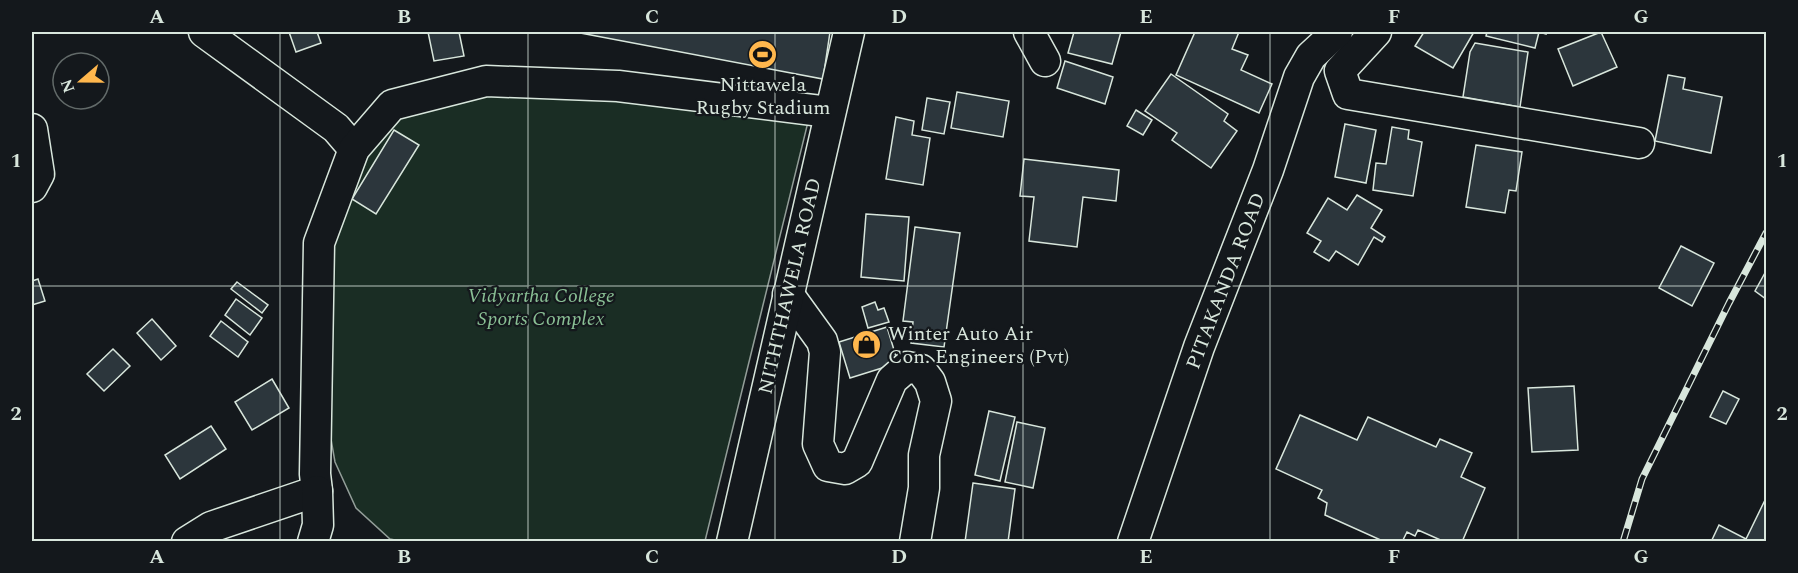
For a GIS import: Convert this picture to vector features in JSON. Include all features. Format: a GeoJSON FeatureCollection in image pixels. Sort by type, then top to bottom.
{"type":"FeatureCollection","features":[{"type":"Feature","properties":{"kind":"street"},"geometry":{"type":"LineString","coordinates":[[204,32],[336,128],[354,149]]}},
{"type":"Feature","properties":{"kind":"street","name":"NITHTHAWELA ROAD"},"geometry":{"type":"LineString","coordinates":[[732,542],[849,32]]}},
{"type":"Feature","properties":{"kind":"street"},"geometry":{"type":"LineString","coordinates":[[1029,32],[1045,61]]}},
{"type":"Feature","properties":{"kind":"street","name":"PITAKANDA ROAD"},"geometry":{"type":"LineString","coordinates":[[1133,542],[1199,347],[1268,170],[1299,77],[1311,56],[1336,32]]}},
{"type":"Feature","properties":{"kind":"street"},"geometry":{"type":"LineString","coordinates":[[1376,32],[1340,71],[1348,94],[1638,142]]}},
{"type":"Feature","properties":{"kind":"street"},"geometry":{"type":"LineString","coordinates":[[314,542],[318,525],[315,474],[319,243],[354,149],[392,105],[486,81],[618,86],[830,112]]}},
{"type":"Feature","properties":{"kind":"street"},"geometry":{"type":"LineString","coordinates":[[32,129],[37,148],[39,174],[32,187]]}},
{"type":"Feature","properties":{"kind":"street"},"geometry":{"type":"LineString","coordinates":[[788,294],[822,341],[825,352],[818,444],[828,466],[836,470],[845,469],[857,462],[892,380],[907,367],[921,370],[930,382],[936,401],[924,455],[924,488],[915,542]]}},
{"type":"Feature","properties":{"kind":"street"},"geometry":{"type":"LineString","coordinates":[[187,542],[211,527],[317,491]]}},
{"type":"Feature","properties":{"kind":"green space","name":"Vidyartha College Sports Complex"},"geometry":{"type":"Polygon","coordinates":[[[513,88],[808,122],[705,541],[400,541],[390,539],[356,508],[335,462],[326,411],[322,319],[337,217],[360,165],[400,109],[513,88]]]}},
{"type":"Feature","properties":{"kind":"building"},"geometry":{"type":"Polygon","coordinates":[[[289,32],[317,32],[321,43],[296,52],[289,32]]]}},
{"type":"Feature","properties":{"kind":"building"},"geometry":{"type":"Polygon","coordinates":[[[428,32],[459,32],[464,56],[434,61],[428,32]]]}},
{"type":"Feature","properties":{"kind":"building","name":"Nittawela Rugby Stadium"},"geometry":{"type":"Polygon","coordinates":[[[575,32],[830,32],[823,79],[575,32]]]}},
{"type":"Feature","properties":{"kind":"building"},"geometry":{"type":"Polygon","coordinates":[[[1074,32],[1121,32],[1112,64],[1068,53],[1074,32]]]}},
{"type":"Feature","properties":{"kind":"building"},"geometry":{"type":"Polygon","coordinates":[[[1195,32],[1239,32],[1232,49],[1248,55],[1241,70],[1272,84],[1259,113],[1176,75],[1195,32]]]}},
{"type":"Feature","properties":{"kind":"building"},"geometry":{"type":"Polygon","coordinates":[[[1424,32],[1474,32],[1453,68],[1415,46],[1424,32]]]}},
{"type":"Feature","properties":{"kind":"building"},"geometry":{"type":"Polygon","coordinates":[[[1487,32],[1539,32],[1535,48],[1486,36],[1487,32]]]}},
{"type":"Feature","properties":{"kind":"building"},"geometry":{"type":"Polygon","coordinates":[[[1601,32],[1617,67],[1573,86],[1558,49],[1601,32]]]}},
{"type":"Feature","properties":{"kind":"building"},"geometry":{"type":"Polygon","coordinates":[[[1475,43],[1528,52],[1520,107],[1463,97],[1470,52],[1475,43]]]}},
{"type":"Feature","properties":{"kind":"building"},"geometry":{"type":"Polygon","coordinates":[[[1065,61],[1113,77],[1105,104],[1057,88],[1065,61]]]}},
{"type":"Feature","properties":{"kind":"building"},"geometry":{"type":"Polygon","coordinates":[[[1171,74],[1228,114],[1224,121],[1237,131],[1211,168],[1172,140],[1177,133],[1145,111],[1171,74]]]}},
{"type":"Feature","properties":{"kind":"building"},"geometry":{"type":"Polygon","coordinates":[[[1668,75],[1685,78],[1683,89],[1722,97],[1711,153],[1655,141],[1668,75]]]}},
{"type":"Feature","properties":{"kind":"building"},"geometry":{"type":"Polygon","coordinates":[[[957,92],[1009,101],[1003,137],[951,128],[957,92]]]}},
{"type":"Feature","properties":{"kind":"building"},"geometry":{"type":"Polygon","coordinates":[[[927,98],[950,102],[944,134],[922,130],[927,98]]]}},
{"type":"Feature","properties":{"kind":"building"},"geometry":{"type":"Polygon","coordinates":[[[1136,110],[1152,120],[1143,135],[1127,126],[1136,110]]]}},
{"type":"Feature","properties":{"kind":"building"},"geometry":{"type":"Polygon","coordinates":[[[896,117],[914,121],[912,135],[930,138],[923,185],[886,179],[896,117]]]}},
{"type":"Feature","properties":{"kind":"building"},"geometry":{"type":"Polygon","coordinates":[[[1345,124],[1376,130],[1366,183],[1335,177],[1345,124]]]}},
{"type":"Feature","properties":{"kind":"building"},"geometry":{"type":"Polygon","coordinates":[[[1392,127],[1409,130],[1408,139],[1422,142],[1413,196],[1373,190],[1376,163],[1386,164],[1392,127]]]}},
{"type":"Feature","properties":{"kind":"building"},"geometry":{"type":"Polygon","coordinates":[[[394,130],[419,145],[376,214],[352,199],[394,130]]]}},
{"type":"Feature","properties":{"kind":"building"},"geometry":{"type":"Polygon","coordinates":[[[1476,145],[1522,152],[1516,191],[1509,190],[1505,213],[1466,207],[1476,145]]]}},
{"type":"Feature","properties":{"kind":"building"},"geometry":{"type":"Polygon","coordinates":[[[1024,159],[1119,170],[1116,201],[1083,197],[1077,247],[1029,241],[1034,197],[1020,196],[1024,159]]]}},
{"type":"Feature","properties":{"kind":"building"},"geometry":{"type":"Polygon","coordinates":[[[1357,195],[1382,210],[1371,228],[1385,237],[1382,242],[1374,237],[1358,265],[1336,251],[1329,261],[1314,252],[1321,241],[1307,233],[1328,198],[1347,210],[1357,195]]]}},
{"type":"Feature","properties":{"kind":"building"},"geometry":{"type":"Polygon","coordinates":[[[866,214],[909,217],[904,281],[861,277],[866,214]]]}},
{"type":"Feature","properties":{"kind":"building"},"geometry":{"type":"Polygon","coordinates":[[[915,227],[960,233],[944,347],[911,343],[913,322],[903,321],[915,227]]]}},
{"type":"Feature","properties":{"kind":"building"},"geometry":{"type":"Polygon","coordinates":[[[1681,246],[1714,263],[1692,306],[1659,288],[1681,246]]]}},
{"type":"Feature","properties":{"kind":"building"},"geometry":{"type":"Polygon","coordinates":[[[1766,271],[1766,299],[1755,291],[1766,271]]]}},
{"type":"Feature","properties":{"kind":"building"},"geometry":{"type":"Polygon","coordinates":[[[38,279],[45,301],[32,305],[32,281],[38,279]]]}},
{"type":"Feature","properties":{"kind":"building"},"geometry":{"type":"Polygon","coordinates":[[[237,282],[268,305],[262,313],[231,289],[237,282]]]}},
{"type":"Feature","properties":{"kind":"building"},"geometry":{"type":"Polygon","coordinates":[[[236,299],[262,318],[250,335],[225,315],[236,299]]]}},
{"type":"Feature","properties":{"kind":"building"},"geometry":{"type":"Polygon","coordinates":[[[875,302],[878,310],[884,308],[889,322],[868,328],[862,307],[875,302]]]}},
{"type":"Feature","properties":{"kind":"building"},"geometry":{"type":"Polygon","coordinates":[[[152,319],[176,346],[161,360],[137,333],[152,319]]]}},
{"type":"Feature","properties":{"kind":"building"},"geometry":{"type":"Polygon","coordinates":[[[221,321],[248,342],[238,357],[210,336],[221,321]]]}},
{"type":"Feature","properties":{"kind":"building"},"geometry":{"type":"Polygon","coordinates":[[[887,327],[898,363],[850,378],[839,342],[887,327]]]}},
{"type":"Feature","properties":{"kind":"building"},"geometry":{"type":"Polygon","coordinates":[[[113,349],[130,366],[104,391],[87,374],[113,349]]]}},
{"type":"Feature","properties":{"kind":"building"},"geometry":{"type":"Polygon","coordinates":[[[272,379],[289,408],[252,430],[235,402],[272,379]]]}},
{"type":"Feature","properties":{"kind":"building"},"geometry":{"type":"Polygon","coordinates":[[[1574,386],[1578,450],[1532,452],[1528,388],[1574,386]]]}},
{"type":"Feature","properties":{"kind":"building"},"geometry":{"type":"Polygon","coordinates":[[[1723,391],[1739,399],[1726,424],[1710,417],[1723,391]]]}},
{"type":"Feature","properties":{"kind":"building"},"geometry":{"type":"Polygon","coordinates":[[[989,411],[1015,417],[1000,481],[975,475],[989,411]]]}},
{"type":"Feature","properties":{"kind":"building"},"geometry":{"type":"Polygon","coordinates":[[[1300,415],[1357,440],[1368,417],[1436,447],[1440,439],[1472,453],[1461,477],[1485,488],[1462,542],[1445,542],[1418,530],[1415,536],[1407,532],[1402,542],[1385,542],[1325,515],[1327,503],[1318,498],[1322,490],[1276,469],[1300,415]]]}},
{"type":"Feature","properties":{"kind":"building"},"geometry":{"type":"Polygon","coordinates":[[[1017,422],[1045,428],[1033,488],[1005,482],[1017,422]]]}},
{"type":"Feature","properties":{"kind":"building"},"geometry":{"type":"Polygon","coordinates":[[[211,426],[226,449],[180,479],[165,455],[211,426]]]}},
{"type":"Feature","properties":{"kind":"building"},"geometry":{"type":"Polygon","coordinates":[[[973,483],[1015,489],[1008,542],[965,542],[973,483]]]}},
{"type":"Feature","properties":{"kind":"building"},"geometry":{"type":"Polygon","coordinates":[[[1766,498],[1766,542],[1711,542],[1719,525],[1746,539],[1766,498]]]}},
{"type":"Feature","properties":{"kind":"railway"},"geometry":{"type":"LineString","coordinates":[[1623,542],[1642,479],[1766,233]]}},
{"type":"Feature","properties":{"kind":"place","name":"Nittawela Rugby Stadium"},"geometry":{"type":"Point","coordinates":[763,55]}},
{"type":"Feature","properties":{"kind":"place","name":"Winter Auto Air Con. Engineers (Pvt)"},"geometry":{"type":"Point","coordinates":[867,345]}}]}
